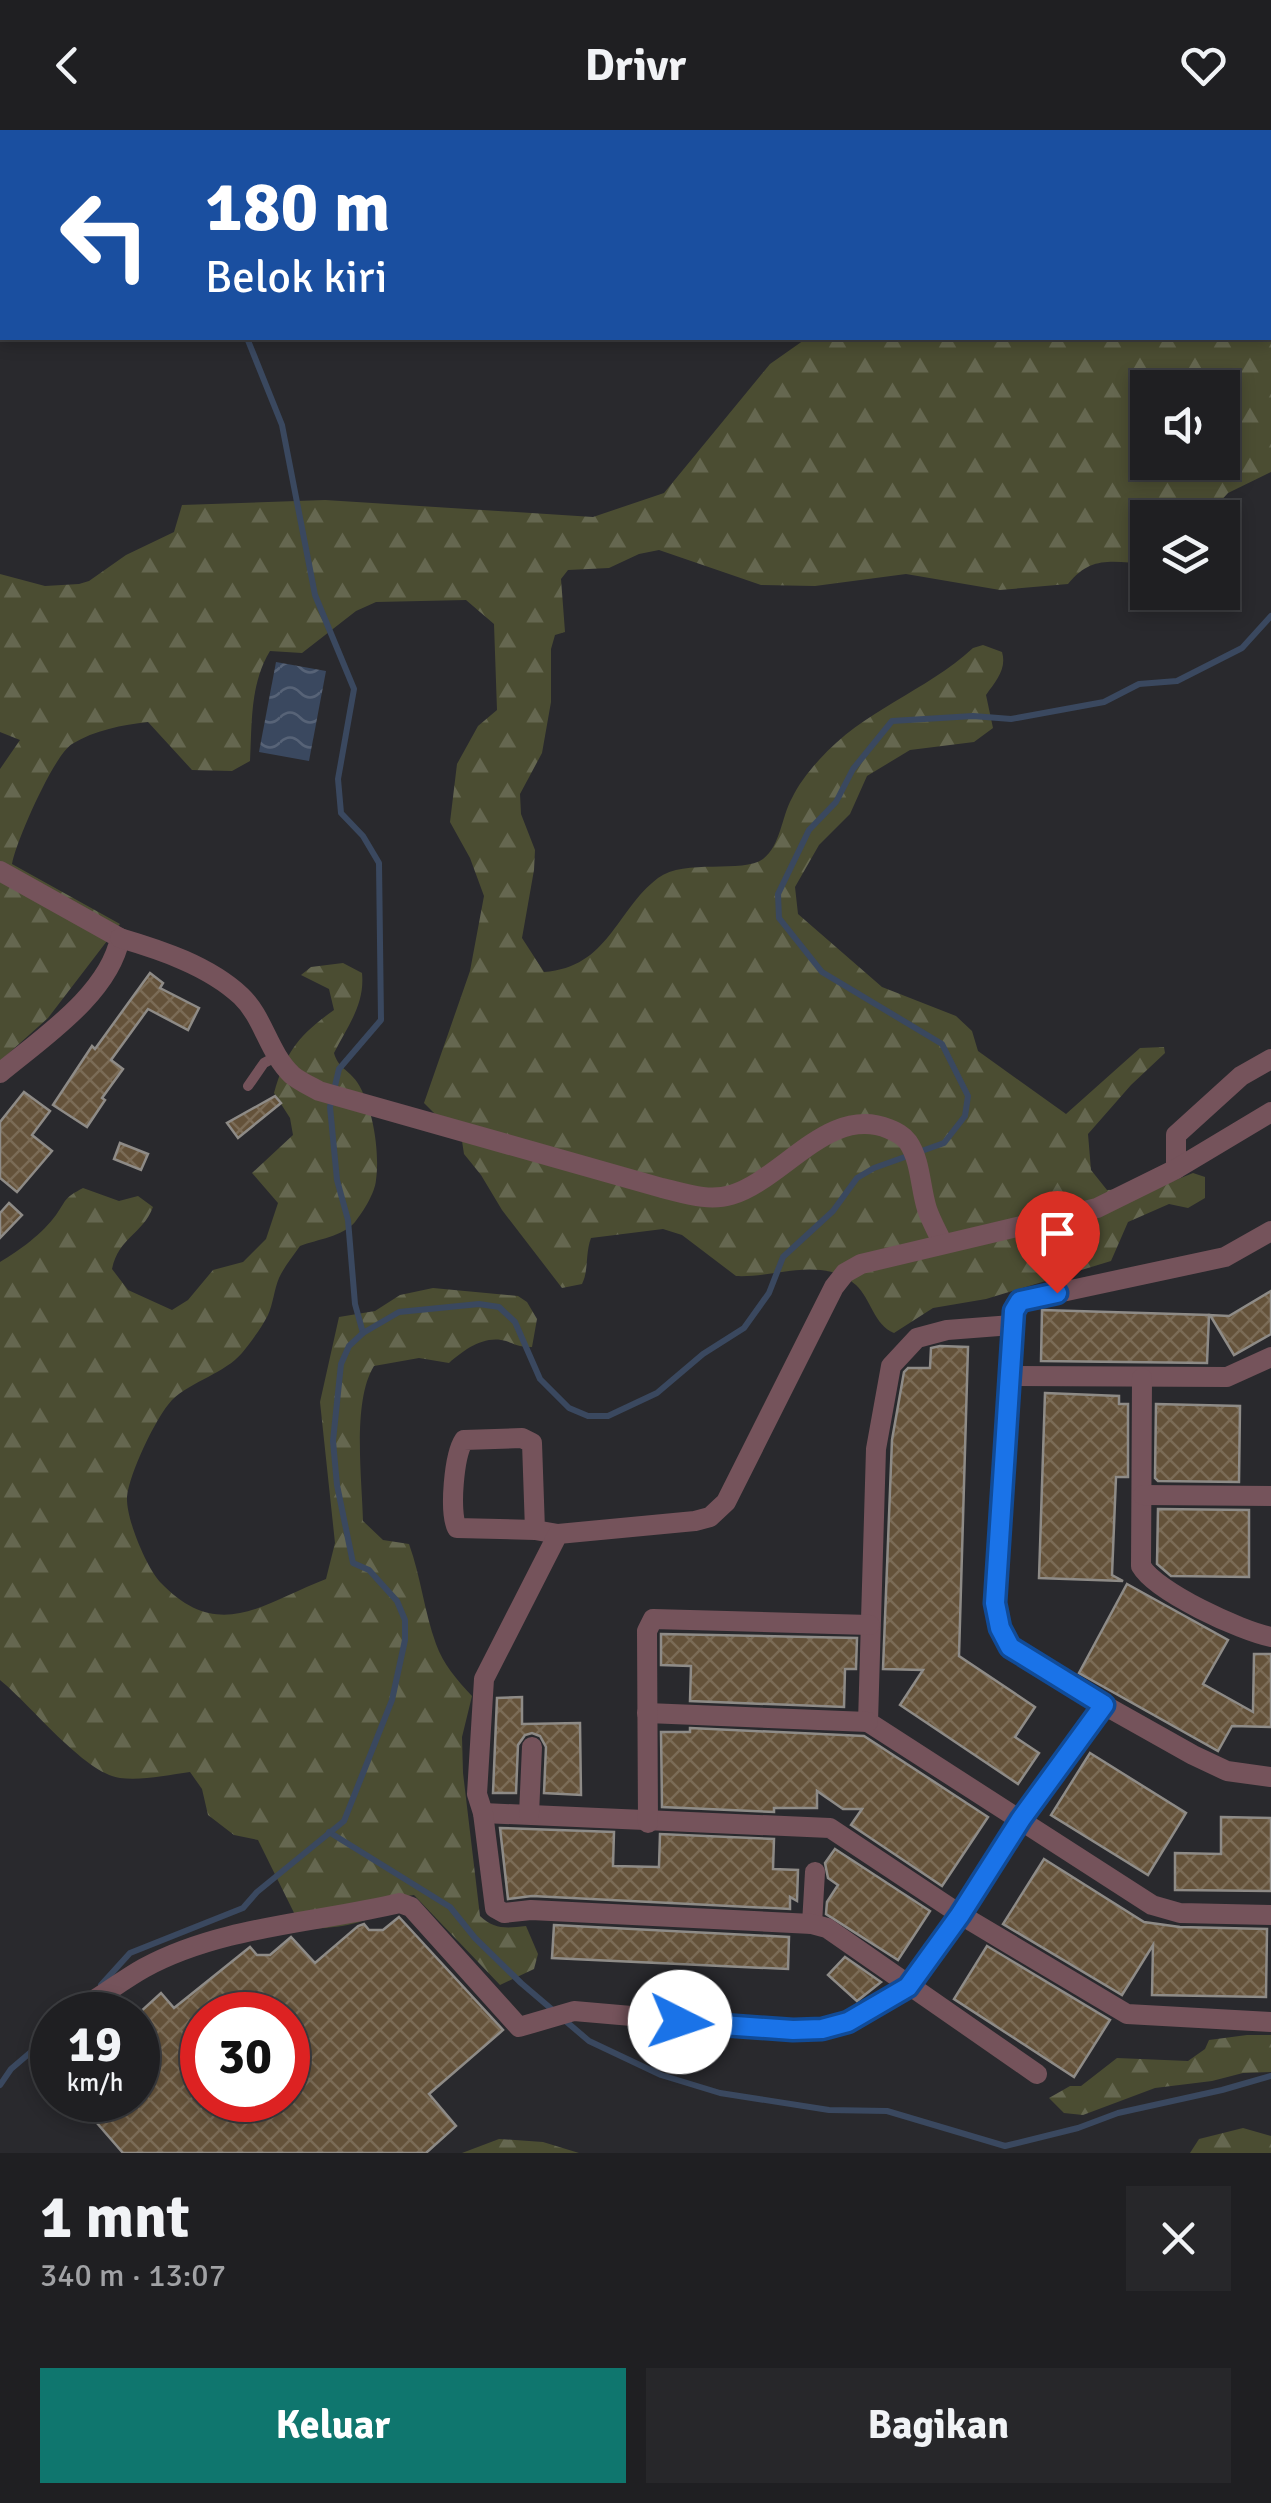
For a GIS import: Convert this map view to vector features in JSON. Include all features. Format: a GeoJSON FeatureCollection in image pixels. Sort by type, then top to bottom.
{"type":"FeatureCollection","features":[{"type":"Feature","properties":{"kind":"street"},"geometry":{"type":"LineString","coordinates":[[0,871],[120,938],[154,948],[216,978],[242,996],[292,1076],[345,1098],[706,1198],[730,1195],[762,1180],[827,1134],[862,1121],[898,1132],[912,1150],[928,1210],[944,1244]]}},
{"type":"Feature","properties":{"kind":"street"},"geometry":{"type":"LineString","coordinates":[[0,1073],[83,1004],[117,952],[120,938]]}},
{"type":"Feature","properties":{"kind":"street"},"geometry":{"type":"LineString","coordinates":[[1176,1169],[1176,1135],[1241,1076],[1271,1059]]}},
{"type":"Feature","properties":{"kind":"street"},"geometry":{"type":"LineString","coordinates":[[536,1530],[532,1444],[522,1438],[464,1440],[458,1451],[453,1514],[457,1528],[558,1534],[710,1517],[726,1502],[834,1287],[846,1273],[862,1264],[1096,1208],[1176,1169],[1271,1112]]}},
{"type":"Feature","properties":{"kind":"street"},"geometry":{"type":"LineString","coordinates":[[1271,1231],[1224,1257],[1015,1305],[995,1603],[1000,1628],[1010,1647],[1104,1705],[1227,1771],[1271,1777]]}},
{"type":"Feature","properties":{"kind":"street"},"geometry":{"type":"LineString","coordinates":[[868,1722],[876,1450],[891,1366],[917,1338],[947,1330],[1012,1325]]}},
{"type":"Feature","properties":{"kind":"street"},"geometry":{"type":"LineString","coordinates":[[1008,1376],[1228,1376],[1271,1357]]}},
{"type":"Feature","properties":{"kind":"street"},"geometry":{"type":"LineString","coordinates":[[1142,1378],[1141,1566],[1146,1574],[1246,1632],[1271,1637],[1271,1620]]}},
{"type":"Feature","properties":{"kind":"street"},"geometry":{"type":"LineString","coordinates":[[1143,1495],[1271,1496]]}},
{"type":"Feature","properties":{"kind":"street"},"geometry":{"type":"LineString","coordinates":[[558,1534],[484,1679],[477,1794],[494,1908],[504,1913],[530,1910],[812,1924],[827,1928],[1037,2074]]}},
{"type":"Feature","properties":{"kind":"street"},"geometry":{"type":"LineString","coordinates":[[648,1822],[647,1631],[653,1619],[870,1625]]}},
{"type":"Feature","properties":{"kind":"street"},"geometry":{"type":"LineString","coordinates":[[107,1992],[144,1968],[189,1948],[249,1932],[400,1903],[412,1907],[519,2028],[574,2012],[728,2026],[822,2029],[848,2022],[908,1987],[1021,1819],[1104,1705]]}},
{"type":"Feature","properties":{"kind":"street"},"geometry":{"type":"LineString","coordinates":[[647,1713],[868,1722],[1164,1910],[1271,1915]]}},
{"type":"Feature","properties":{"kind":"street"},"geometry":{"type":"LineString","coordinates":[[529,1814],[532,1747]]}},
{"type":"Feature","properties":{"kind":"street"},"geometry":{"type":"LineString","coordinates":[[483,1814],[830,1828],[960,1915],[1127,2014],[1271,2022]]}},
{"type":"Feature","properties":{"kind":"street"},"geometry":{"type":"LineString","coordinates":[[812,1924],[815,1872]]}},
{"type":"Feature","properties":{"kind":"lane"},"geometry":{"type":"LineString","coordinates":[[248,1086],[264,1063],[278,1056]]}},
{"type":"Feature","properties":{"kind":"green space"},"geometry":{"type":"Polygon","coordinates":[[[804,340],[1271,340],[1271,472],[1222,500],[1130,500],[1130,562],[1095,564],[1068,584],[1000,590],[906,574],[815,586],[761,585],[659,550],[639,554],[609,568],[568,570],[561,579],[565,632],[555,635],[551,649],[551,702],[542,753],[520,794],[521,814],[535,850],[522,938],[544,972],[566,968],[597,949],[658,878],[683,869],[742,865],[763,859],[774,846],[797,788],[836,743],[973,648],[983,645],[1002,652],[1002,669],[986,695],[993,728],[974,742],[910,750],[867,776],[850,814],[819,845],[795,887],[798,914],[882,987],[956,1016],[972,1031],[978,1051],[1066,1114],[1140,1048],[1164,1047],[1165,1053],[1088,1134],[1091,1170],[1107,1190],[1156,1188],[1193,1173],[1205,1177],[1205,1198],[1188,1208],[1169,1204],[1128,1222],[1111,1261],[986,1299],[933,1308],[894,1333],[877,1318],[856,1285],[842,1276],[813,1269],[736,1276],[682,1235],[663,1229],[591,1238],[582,1284],[562,1288],[502,1210],[464,1154],[462,1141],[424,1103],[470,971],[484,896],[470,858],[450,822],[457,764],[478,726],[497,710],[494,624],[466,600],[376,602],[356,611],[302,653],[270,651],[255,690],[250,761],[232,771],[192,770],[148,722],[99,732],[64,751],[37,800],[12,864],[120,924],[48,1018],[0,1061],[0,769],[20,740],[0,732],[0,574],[45,586],[89,581],[126,555],[174,532],[182,505],[325,500],[593,517],[664,493],[770,364],[804,340]]]}},
{"type":"Feature","properties":{"kind":"green space"},"geometry":{"type":"Polygon","coordinates":[[[343,963],[362,973],[361,995],[334,1053],[363,1092],[371,1116],[377,1156],[373,1191],[350,1227],[300,1246],[279,1278],[266,1320],[242,1353],[172,1400],[138,1461],[129,1487],[128,1506],[138,1542],[155,1575],[181,1601],[202,1611],[242,1613],[326,1579],[335,1543],[320,1402],[339,1317],[375,1311],[400,1295],[433,1288],[518,1296],[527,1302],[537,1319],[532,1347],[494,1340],[473,1346],[449,1363],[419,1358],[374,1366],[367,1381],[361,1419],[363,1521],[383,1540],[409,1544],[439,1651],[472,1696],[462,1737],[463,1773],[480,1916],[496,1926],[526,1926],[538,1954],[534,1969],[500,1985],[414,1895],[398,1899],[363,1921],[302,1929],[258,1840],[234,1835],[208,1815],[202,1789],[190,1772],[137,1779],[106,1773],[74,1751],[0,1680],[0,1262],[38,1235],[66,1199],[83,1188],[119,1201],[138,1196],[153,1207],[115,1258],[112,1269],[128,1290],[172,1310],[188,1300],[213,1270],[243,1262],[266,1239],[278,1203],[252,1173],[293,1135],[290,1118],[274,1093],[279,1078],[295,1045],[334,1010],[329,989],[301,975],[311,967],[343,963]]]}},
{"type":"Feature","properties":{"kind":"green space"},"geometry":{"type":"Polygon","coordinates":[[[1271,2035],[1271,2072],[1155,2088],[1083,2115],[1064,2113],[1049,2098],[1070,2086],[1081,2086],[1117,2058],[1188,2061],[1205,2049],[1209,2040],[1271,2035]]]}},
{"type":"Feature","properties":{"kind":"green space"},"geometry":{"type":"Polygon","coordinates":[[[1243,2128],[1271,2136],[1271,2153],[1190,2153],[1199,2139],[1243,2128]]]}},
{"type":"Feature","properties":{"kind":"green space"},"geometry":{"type":"Polygon","coordinates":[[[499,2139],[543,2142],[579,2153],[462,2153],[499,2139]]]}},
{"type":"Feature","properties":{"kind":"water"},"geometry":{"type":"Polygon","coordinates":[[[276,662],[326,671],[309,761],[259,752],[276,662]]]}},
{"type":"Feature","properties":{"kind":"building"},"geometry":{"type":"Polygon","coordinates":[[[150,973],[163,983],[160,988],[199,1008],[188,1030],[148,1009],[111,1060],[123,1069],[87,1127],[53,1105],[92,1046],[95,1049],[150,973]]]}},
{"type":"Feature","properties":{"kind":"building"},"geometry":{"type":"Polygon","coordinates":[[[24,1092],[50,1111],[32,1135],[52,1151],[17,1192],[0,1178],[0,1122],[24,1092]]]}},
{"type":"Feature","properties":{"kind":"building"},"geometry":{"type":"Polygon","coordinates":[[[275,1096],[281,1103],[238,1138],[227,1123],[275,1096]]]}},
{"type":"Feature","properties":{"kind":"building"},"geometry":{"type":"Polygon","coordinates":[[[120,1143],[148,1154],[141,1170],[114,1159],[120,1143]]]}},
{"type":"Feature","properties":{"kind":"building"},"geometry":{"type":"Polygon","coordinates":[[[9,1203],[22,1215],[0,1238],[0,1213],[9,1203]]]}},
{"type":"Feature","properties":{"kind":"building"},"geometry":{"type":"Polygon","coordinates":[[[1271,1291],[1271,1334],[1234,1355],[1210,1315],[1229,1316],[1271,1291]]]}},
{"type":"Feature","properties":{"kind":"building"},"geometry":{"type":"Polygon","coordinates":[[[1042,1310],[1209,1315],[1207,1363],[1041,1361],[1042,1310]]]}},
{"type":"Feature","properties":{"kind":"building"},"geometry":{"type":"Polygon","coordinates":[[[968,1347],[959,1656],[1035,1707],[1015,1737],[1039,1753],[1018,1784],[900,1705],[923,1670],[883,1669],[892,1440],[904,1372],[908,1368],[930,1368],[931,1348],[968,1347]]]}},
{"type":"Feature","properties":{"kind":"building"},"geometry":{"type":"Polygon","coordinates":[[[1045,1393],[1119,1396],[1119,1404],[1128,1404],[1128,1477],[1116,1477],[1112,1575],[1123,1581],[1039,1578],[1045,1393]]]}},
{"type":"Feature","properties":{"kind":"building"},"geometry":{"type":"Polygon","coordinates":[[[1156,1404],[1240,1406],[1239,1482],[1158,1481],[1156,1404]]]}},
{"type":"Feature","properties":{"kind":"building"},"geometry":{"type":"Polygon","coordinates":[[[1158,1509],[1249,1510],[1249,1577],[1171,1576],[1157,1564],[1158,1509]]]}},
{"type":"Feature","properties":{"kind":"building"},"geometry":{"type":"Polygon","coordinates":[[[1127,1584],[1228,1640],[1203,1684],[1253,1712],[1254,1654],[1271,1654],[1271,1727],[1232,1726],[1218,1751],[1079,1673],[1127,1584]]]}},
{"type":"Feature","properties":{"kind":"building"},"geometry":{"type":"Polygon","coordinates":[[[661,1634],[857,1638],[856,1669],[845,1669],[844,1707],[690,1701],[691,1666],[661,1665],[661,1634]]]}},
{"type":"Feature","properties":{"kind":"building"},"geometry":{"type":"Polygon","coordinates":[[[522,1697],[522,1724],[580,1723],[581,1795],[544,1793],[546,1747],[540,1736],[532,1733],[525,1735],[518,1745],[516,1793],[493,1793],[497,1698],[522,1697]]]}},
{"type":"Feature","properties":{"kind":"building"},"geometry":{"type":"Polygon","coordinates":[[[690,1728],[864,1736],[988,1817],[942,1886],[851,1825],[862,1809],[843,1809],[817,1791],[817,1808],[774,1808],[774,1812],[662,1807],[661,1732],[690,1732],[690,1728]]]}},
{"type":"Feature","properties":{"kind":"building"},"geometry":{"type":"Polygon","coordinates":[[[1090,1753],[1186,1813],[1148,1875],[1051,1815],[1090,1753]]]}},
{"type":"Feature","properties":{"kind":"building"},"geometry":{"type":"Polygon","coordinates":[[[1221,1817],[1271,1818],[1271,1891],[1175,1890],[1175,1853],[1221,1854],[1221,1817]]]}},
{"type":"Feature","properties":{"kind":"building"},"geometry":{"type":"Polygon","coordinates":[[[500,1828],[614,1832],[613,1866],[659,1867],[660,1834],[774,1839],[773,1869],[798,1870],[797,1901],[790,1897],[790,1909],[532,1896],[508,1899],[500,1828]]]}},
{"type":"Feature","properties":{"kind":"building"},"geometry":{"type":"Polygon","coordinates":[[[835,1849],[930,1911],[898,1960],[826,1914],[827,1902],[838,1885],[828,1878],[825,1863],[835,1849]]]}},
{"type":"Feature","properties":{"kind":"building"},"geometry":{"type":"Polygon","coordinates":[[[1044,1859],[1144,1922],[1267,1929],[1266,1997],[1152,1995],[1153,1945],[1122,1995],[1003,1924],[1044,1859]]]}},
{"type":"Feature","properties":{"kind":"building"},"geometry":{"type":"Polygon","coordinates":[[[399,1917],[503,2030],[429,2094],[456,2126],[426,2153],[123,2153],[96,2122],[160,2122],[161,1993],[174,2008],[180,2003],[180,2122],[310,2122],[310,1992],[194,1992],[250,1947],[257,1955],[270,1955],[291,1937],[315,1963],[358,1926],[364,1924],[369,1930],[383,1930],[399,1917]]]}},
{"type":"Feature","properties":{"kind":"building"},"geometry":{"type":"Polygon","coordinates":[[[554,1925],[789,1937],[788,1969],[552,1958],[554,1925]]]}},
{"type":"Feature","properties":{"kind":"building"},"geometry":{"type":"Polygon","coordinates":[[[987,1946],[1110,2020],[1074,2077],[954,1999],[987,1946]]]}},
{"type":"Feature","properties":{"kind":"building"},"geometry":{"type":"Polygon","coordinates":[[[845,1957],[881,1982],[857,2001],[828,1975],[845,1957]]]}},
{"type":"Feature","properties":{"kind":"waterway"},"geometry":{"type":"LineString","coordinates":[[248,340],[282,425],[315,595],[354,689],[338,779],[341,813],[363,836],[379,863],[381,1020],[339,1069],[330,1107],[337,1180],[348,1220],[355,1304],[363,1333]]}},
{"type":"Feature","properties":{"kind":"waterway"},"geometry":{"type":"LineString","coordinates":[[101,1985],[130,1953],[243,1908],[344,1821],[392,1700],[405,1640],[405,1620],[397,1601],[369,1570],[353,1563],[337,1485],[333,1441],[341,1364],[349,1346],[399,1312],[479,1304],[499,1307],[515,1322],[540,1379],[569,1408],[588,1416],[608,1416],[657,1393],[703,1354],[744,1328],[769,1293],[783,1257],[833,1211],[857,1178],[944,1143],[965,1116],[968,1096],[942,1044],[822,972],[779,918],[778,894],[809,830],[836,802],[853,769],[892,721],[973,716],[1011,719],[1104,702],[1139,684],[1177,681],[1242,648],[1271,616]]}},
{"type":"Feature","properties":{"kind":"waterway"},"geometry":{"type":"LineString","coordinates":[[329,1832],[450,1907],[521,1983],[589,2041],[661,2075],[720,2093],[829,2110],[887,2111],[1005,2146],[1078,2128],[1118,2113],[1271,2076]]}},
{"type":"Feature","properties":{"kind":"waterway"},"geometry":{"type":"LineString","coordinates":[[0,2085],[30,2053]]}},
{"type":"Feature","properties":{"kind":"route"},"geometry":{"type":"LineString","coordinates":[[680,2022],[822,2029],[848,2022],[908,1987],[1021,1819],[1104,1705],[1010,1647],[1000,1628],[995,1603],[1015,1305],[1057,1293]]}}]}
